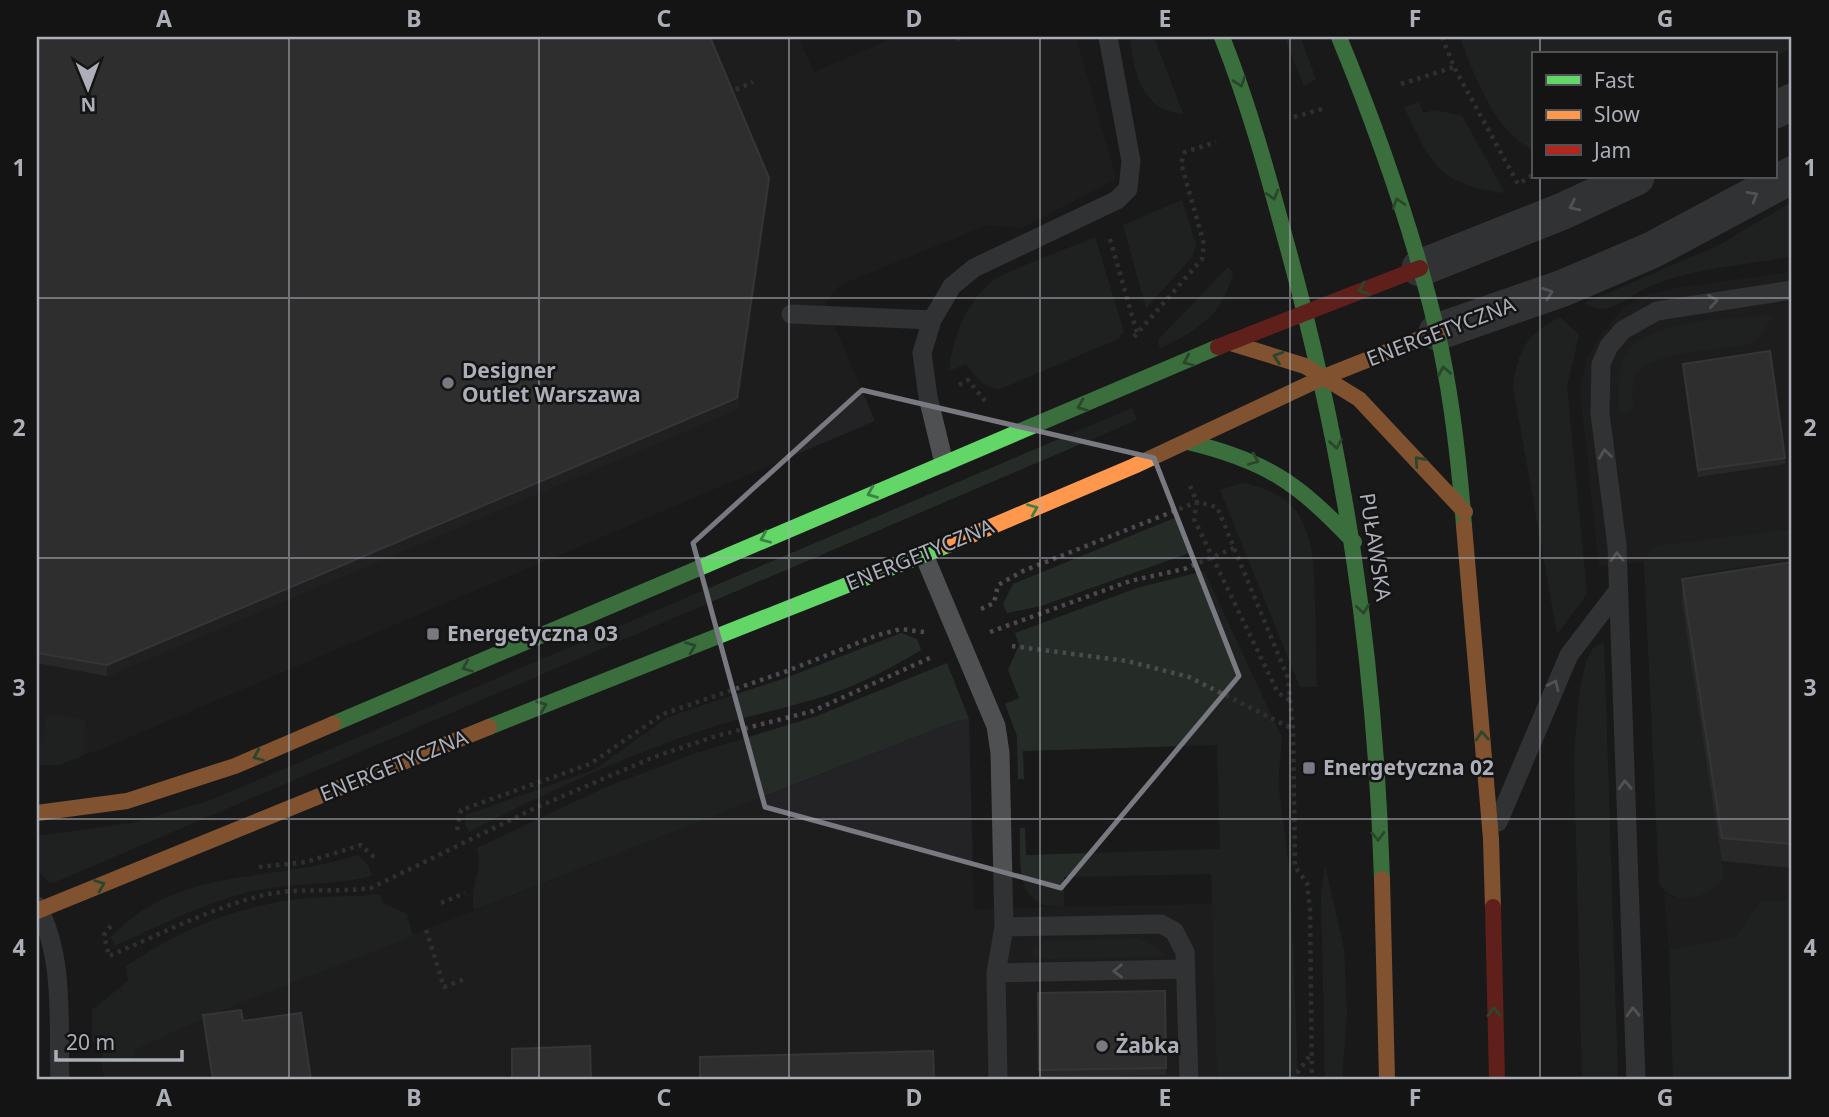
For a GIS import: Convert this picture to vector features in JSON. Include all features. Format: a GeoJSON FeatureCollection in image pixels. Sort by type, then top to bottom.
{"type":"FeatureCollection","features":[{"type":"Feature","properties":{"kind":"street","name":"PUŁAWSKA"},"geometry":{"type":"LineString","coordinates":[[1222,37],[1242,85],[1324,377],[1354,542],[1367,633],[1373,718],[1387,1080]]}},
{"type":"Feature","properties":{"kind":"street"},"geometry":{"type":"LineString","coordinates":[[1339,37],[1363,96],[1420,268],[1437,332],[1457,440],[1490,839],[1497,1080]]}},
{"type":"Feature","properties":{"kind":"street"},"geometry":{"type":"LineString","coordinates":[[1776,110],[1792,102]]}},
{"type":"Feature","properties":{"kind":"street","name":"ENERGETYCZNA"},"geometry":{"type":"LineString","coordinates":[[38,909],[400,762],[924,555],[1188,442],[1324,377],[1437,332],[1563,288],[1652,250],[1792,176]]}},
{"type":"Feature","properties":{"kind":"street"},"geometry":{"type":"LineString","coordinates":[[37,813],[127,801],[235,766],[1306,310],[1563,211],[1634,178]]}},
{"type":"Feature","properties":{"kind":"street"},"geometry":{"type":"LineString","coordinates":[[1231,343],[1305,366],[1359,399],[1465,512]]}},
{"type":"Feature","properties":{"kind":"street"},"geometry":{"type":"LineString","coordinates":[[1188,442],[1253,459],[1279,472],[1316,501],[1354,542]]}},
{"type":"Feature","properties":{"kind":"lane"},"geometry":{"type":"LineString","coordinates":[[944,463],[922,353],[932,320],[952,286],[974,268],[1117,200],[1128,189],[1132,161],[1108,37]]}},
{"type":"Feature","properties":{"kind":"lane"},"geometry":{"type":"LineString","coordinates":[[1636,1080],[1617,546],[1598,386],[1601,364],[1609,346],[1623,330],[1657,311],[1792,290]]}},
{"type":"Feature","properties":{"kind":"lane"},"geometry":{"type":"LineString","coordinates":[[791,314],[932,320]]}},
{"type":"Feature","properties":{"kind":"lane"},"geometry":{"type":"LineString","coordinates":[[924,555],[996,726],[1000,753],[1004,927],[996,973],[998,1080]]}},
{"type":"Feature","properties":{"kind":"lane"},"geometry":{"type":"LineString","coordinates":[[1490,839],[1569,655],[1617,592]]}},
{"type":"Feature","properties":{"kind":"lane"},"geometry":{"type":"LineString","coordinates":[[38,909],[57,975],[60,1080]]}},
{"type":"Feature","properties":{"kind":"lane"},"geometry":{"type":"LineString","coordinates":[[1004,927],[1161,924],[1174,931],[1185,952],[1189,1080]]}},
{"type":"Feature","properties":{"kind":"lane"},"geometry":{"type":"LineString","coordinates":[[996,973],[1186,969]]}},
{"type":"Feature","properties":{"kind":"path"},"geometry":{"type":"LineString","coordinates":[[1442,37],[1454,67],[1518,184]]}},
{"type":"Feature","properties":{"kind":"path"},"geometry":{"type":"LineString","coordinates":[[1395,86],[1454,67]]}},
{"type":"Feature","properties":{"kind":"path"},"geometry":{"type":"LineString","coordinates":[[715,98],[753,82]]}},
{"type":"Feature","properties":{"kind":"path"},"geometry":{"type":"LineString","coordinates":[[1130,341],[1202,259],[1204,244],[1181,163],[1185,152],[1198,148]]}},
{"type":"Feature","properties":{"kind":"path"},"geometry":{"type":"LineString","coordinates":[[1101,208],[1137,333]]}},
{"type":"Feature","properties":{"kind":"path"},"geometry":{"type":"LineString","coordinates":[[1192,492],[1197,502],[1194,519],[1278,692],[1291,702]]}},
{"type":"Feature","properties":{"kind":"path"},"geometry":{"type":"LineString","coordinates":[[970,613],[995,603],[999,585],[1023,571],[1197,502],[1217,507],[1288,678],[1293,729],[1296,867],[1307,883],[1310,909],[1312,1080]]}},
{"type":"Feature","properties":{"kind":"path"},"geometry":{"type":"LineString","coordinates":[[981,636],[1130,581],[1184,569],[1234,548]]}},
{"type":"Feature","properties":{"kind":"path"},"geometry":{"type":"LineString","coordinates":[[457,830],[461,810],[590,764],[663,714],[787,671],[878,635],[901,629],[922,633],[932,629]]}},
{"type":"Feature","properties":{"kind":"path"},"geometry":{"type":"LineString","coordinates":[[1012,646],[1127,661],[1189,677],[1293,729]]}},
{"type":"Feature","properties":{"kind":"path"},"geometry":{"type":"LineString","coordinates":[[118,919],[104,934],[109,956],[223,908],[265,895],[307,889],[342,892],[371,888],[535,808],[654,757],[716,736],[813,710],[944,652]]}},
{"type":"Feature","properties":{"kind":"path"},"geometry":{"type":"LineString","coordinates":[[251,868],[306,862],[361,845],[376,859]]}},
{"type":"Feature","properties":{"kind":"path"},"geometry":{"type":"LineString","coordinates":[[441,903],[464,893]]}},
{"type":"Feature","properties":{"kind":"path"},"geometry":{"type":"LineString","coordinates":[[426,930],[444,986],[467,978]]}},
{"type":"Feature","properties":{"kind":"path"},"geometry":{"type":"LineString","coordinates":[[1292,1080],[1311,1054]]}},
{"type":"Feature","properties":{"kind":"highlighted area"},"geometry":{"type":"Polygon","coordinates":[[[862,390],[1154,458],[1239,676],[1061,888],[765,807],[693,543],[862,390]]]}},
{"type":"Feature","properties":{"kind":"shaded area","name":"Designer Outlet Warszawa"},"geometry":{"type":"Polygon","coordinates":[[[37,37],[798,37],[814,72],[896,37],[1076,37],[1116,179],[1022,228],[987,225],[840,285],[825,304],[875,421],[111,745],[59,765],[37,765],[37,37]]]}},
{"type":"Feature","properties":{"kind":"shaded area"},"geometry":{"type":"Polygon","coordinates":[[[1130,37],[1154,37],[1183,114],[1158,105],[1142,87],[1137,76],[1130,37]]]}},
{"type":"Feature","properties":{"kind":"shaded area"},"geometry":{"type":"Polygon","coordinates":[[[1284,37],[1300,37],[1316,79],[1304,86],[1284,37]]]}},
{"type":"Feature","properties":{"kind":"shaded area"},"geometry":{"type":"Polygon","coordinates":[[[1460,37],[1792,37],[1792,48],[1776,56],[1776,52],[1532,52],[1532,149],[1519,141],[1496,116],[1460,37]]]}},
{"type":"Feature","properties":{"kind":"shaded area"},"geometry":{"type":"Polygon","coordinates":[[[1419,102],[1423,113],[1435,110],[1462,116],[1505,193],[1465,184],[1440,168],[1430,157],[1404,107],[1419,102]]]}},
{"type":"Feature","properties":{"kind":"shaded area"},"geometry":{"type":"Polygon","coordinates":[[[1182,200],[1196,245],[1192,257],[1146,308],[1123,225],[1182,200]]]}},
{"type":"Feature","properties":{"kind":"shaded area"},"geometry":{"type":"Polygon","coordinates":[[[1792,202],[1792,256],[1670,279],[1644,289],[1619,304],[1602,309],[1585,303],[1719,245],[1792,202]]]}},
{"type":"Feature","properties":{"kind":"shaded area"},"geometry":{"type":"Polygon","coordinates":[[[1095,237],[1124,332],[1118,339],[1000,389],[984,384],[966,364],[949,371],[961,324],[973,302],[990,283],[1095,237]]]}},
{"type":"Feature","properties":{"kind":"shaded area"},"geometry":{"type":"Polygon","coordinates":[[[1228,267],[1233,273],[1228,289],[1215,312],[1197,328],[1160,349],[1158,340],[1228,267]]]}},
{"type":"Feature","properties":{"kind":"shaded area"},"geometry":{"type":"Polygon","coordinates":[[[1792,272],[1792,529],[1655,546],[1644,562],[1599,566],[1580,389],[1587,358],[1603,333],[1623,308],[1644,296],[1676,288],[1792,272]]]}},
{"type":"Feature","properties":{"kind":"shaded area"},"geometry":{"type":"Polygon","coordinates":[[[1773,315],[1760,337],[1748,345],[1670,356],[1643,368],[1634,379],[1633,408],[1627,413],[1618,409],[1623,361],[1632,347],[1648,336],[1690,323],[1773,315]]]}},
{"type":"Feature","properties":{"kind":"shaded area"},"geometry":{"type":"Polygon","coordinates":[[[1560,317],[1579,335],[1567,386],[1587,594],[1557,634],[1513,386],[1518,361],[1526,344],[1539,330],[1560,317]]]}},
{"type":"Feature","properties":{"kind":"shaded area"},"geometry":{"type":"Polygon","coordinates":[[[1132,408],[1137,420],[53,883],[48,882],[37,869],[37,836],[133,823],[211,800],[1132,408]]]}},
{"type":"Feature","properties":{"kind":"shaded area"},"geometry":{"type":"Polygon","coordinates":[[[1242,483],[1265,489],[1283,499],[1296,512],[1305,527],[1313,564],[1317,687],[1300,687],[1220,490],[1242,483]]]}},
{"type":"Feature","properties":{"kind":"shaded area"},"geometry":{"type":"Polygon","coordinates":[[[1177,517],[1192,552],[1041,606],[1007,613],[1003,604],[1013,584],[1177,517]]]}},
{"type":"Feature","properties":{"kind":"shaded area"},"geometry":{"type":"Polygon","coordinates":[[[1792,529],[1792,559],[1682,576],[1724,876],[1718,884],[1701,895],[1691,898],[1673,896],[1659,883],[1644,562],[1654,546],[1792,529]]]}},
{"type":"Feature","properties":{"kind":"shaded area"},"geometry":{"type":"Polygon","coordinates":[[[1792,559],[1792,901],[1761,902],[1736,937],[1669,950],[1664,893],[1673,897],[1724,876],[1682,576],[1792,559]]]}},
{"type":"Feature","properties":{"kind":"shaded area"},"geometry":{"type":"Polygon","coordinates":[[[1204,571],[1282,738],[1278,784],[1290,874],[1298,1080],[1217,1080],[1211,874],[1064,877],[1064,907],[1036,901],[1023,883],[1020,828],[1025,828],[1026,855],[1220,849],[1217,745],[1023,751],[1024,779],[1018,779],[1017,736],[1005,704],[1019,698],[1008,670],[1019,645],[1015,633],[1137,588],[1204,571]]]}},
{"type":"Feature","properties":{"kind":"shaded area"},"geometry":{"type":"Polygon","coordinates":[[[901,633],[917,639],[921,650],[838,692],[718,725],[613,764],[469,832],[465,824],[466,815],[596,769],[668,717],[791,676],[901,633]]]}},
{"type":"Feature","properties":{"kind":"shaded area"},"geometry":{"type":"Polygon","coordinates":[[[1604,642],[1618,1080],[1582,1080],[1574,757],[1579,693],[1586,661],[1593,648],[1604,642]]]}},
{"type":"Feature","properties":{"kind":"shaded area"},"geometry":{"type":"Polygon","coordinates":[[[947,663],[969,719],[956,721],[474,910],[473,894],[479,864],[477,848],[604,788],[693,754],[817,716],[947,663]]]}},
{"type":"Feature","properties":{"kind":"shaded area"},"geometry":{"type":"Polygon","coordinates":[[[53,714],[85,720],[84,755],[59,765],[37,765],[37,743],[43,744],[46,718],[53,714]]]}},
{"type":"Feature","properties":{"kind":"shaded area"},"geometry":{"type":"Polygon","coordinates":[[[969,719],[974,909],[1212,904],[1217,1080],[104,1080],[102,1064],[133,1062],[136,1049],[239,1003],[956,721],[969,719]]]}},
{"type":"Feature","properties":{"kind":"shaded area"},"geometry":{"type":"Polygon","coordinates":[[[357,855],[368,864],[372,876],[264,889],[232,897],[197,909],[114,946],[111,937],[138,914],[167,897],[228,880],[325,864],[357,855]]]}},
{"type":"Feature","properties":{"kind":"shaded area"},"geometry":{"type":"Polygon","coordinates":[[[1325,865],[1344,949],[1347,1013],[1342,1080],[1325,1080],[1321,894],[1325,865]]]}},
{"type":"Feature","properties":{"kind":"shaded area"},"geometry":{"type":"Polygon","coordinates":[[[380,894],[383,903],[407,914],[413,936],[239,1003],[136,1049],[133,1062],[102,1064],[101,1048],[92,1040],[92,1010],[128,981],[126,966],[146,953],[209,922],[276,902],[380,894]]]}},
{"type":"Feature","properties":{"kind":"shaded area"},"geometry":{"type":"Polygon","coordinates":[[[1761,901],[1792,901],[1792,1080],[1673,1080],[1669,950],[1736,937],[1761,901]]]}},
{"type":"Feature","properties":{"kind":"shaded area"},"geometry":{"type":"Polygon","coordinates":[[[1138,939],[1153,945],[1165,956],[1049,959],[1035,957],[1029,951],[1046,941],[1138,939]]]}},
{"type":"Feature","properties":{"kind":"building","name":"Designer Outlet Warszawa"},"geometry":{"type":"Polygon","coordinates":[[[37,37],[710,37],[769,178],[737,398],[107,665],[37,653],[37,37]]]}},
{"type":"Feature","properties":{"kind":"building"},"geometry":{"type":"Polygon","coordinates":[[[1770,351],[1785,458],[1698,470],[1683,364],[1770,351]]]}},
{"type":"Feature","properties":{"kind":"building"},"geometry":{"type":"Polygon","coordinates":[[[1792,562],[1792,844],[1722,838],[1682,579],[1792,562]]]}},
{"type":"Feature","properties":{"kind":"building","name":"Żabka"},"geometry":{"type":"Polygon","coordinates":[[[1165,991],[1166,1068],[1039,1070],[1038,993],[1165,991]]]}},
{"type":"Feature","properties":{"kind":"building"},"geometry":{"type":"Polygon","coordinates":[[[241,1010],[243,1021],[301,1013],[311,1080],[213,1080],[203,1015],[241,1010]]]}},
{"type":"Feature","properties":{"kind":"building"},"geometry":{"type":"Polygon","coordinates":[[[590,1046],[591,1080],[512,1080],[512,1049],[590,1046]]]}},
{"type":"Feature","properties":{"kind":"building"},"geometry":{"type":"Polygon","coordinates":[[[933,1051],[934,1080],[700,1080],[700,1057],[933,1051]]]}},
{"type":"Feature","properties":{"kind":"traffic: fast"},"geometry":{"type":"LineString","coordinates":[[1222,37],[1249,114],[1287,245],[1326,403],[1341,481],[1364,637],[1372,716],[1382,879]]}},
{"type":"Feature","properties":{"kind":"traffic: fast"},"geometry":{"type":"LineString","coordinates":[[1339,37],[1394,182],[1427,294],[1451,403],[1464,526]]}},
{"type":"Feature","properties":{"kind":"traffic: fast"},"geometry":{"type":"LineString","coordinates":[[333,724],[1218,347]]}},
{"type":"Feature","properties":{"kind":"traffic: fast"},"geometry":{"type":"LineString","coordinates":[[1188,442],[1239,457],[1280,477],[1316,504],[1354,542]]}},
{"type":"Feature","properties":{"kind":"traffic: fast"},"geometry":{"type":"LineString","coordinates":[[489,727],[948,545]]}},
{"type":"Feature","properties":{"kind":"traffic: slow"},"geometry":{"type":"LineString","coordinates":[[948,545],[1134,466],[1324,377],[1437,332]]}},
{"type":"Feature","properties":{"kind":"traffic: slow"},"geometry":{"type":"LineString","coordinates":[[1231,343],[1305,366],[1359,399],[1465,512]]}},
{"type":"Feature","properties":{"kind":"traffic: slow"},"geometry":{"type":"LineString","coordinates":[[1464,526],[1491,839],[1493,907]]}},
{"type":"Feature","properties":{"kind":"traffic: slow"},"geometry":{"type":"LineString","coordinates":[[37,813],[127,801],[235,766],[333,724]]}},
{"type":"Feature","properties":{"kind":"traffic: slow"},"geometry":{"type":"LineString","coordinates":[[37,911],[489,727]]}},
{"type":"Feature","properties":{"kind":"traffic: slow"},"geometry":{"type":"LineString","coordinates":[[1382,879],[1387,1080]]}},
{"type":"Feature","properties":{"kind":"traffic: jam"},"geometry":{"type":"LineString","coordinates":[[1218,347],[1420,268]]}},
{"type":"Feature","properties":{"kind":"traffic: jam"},"geometry":{"type":"LineString","coordinates":[[1493,907],[1497,1080]]}},
{"type":"Feature","properties":{"kind":"place","name":"Designer Outlet Warszawa"},"geometry":{"type":"Point","coordinates":[448,383]}},
{"type":"Feature","properties":{"kind":"place","name":"Energetyczna 03"},"geometry":{"type":"Point","coordinates":[433,634]}},
{"type":"Feature","properties":{"kind":"place","name":"Energetyczna 02"},"geometry":{"type":"Point","coordinates":[1309,768]}},
{"type":"Feature","properties":{"kind":"place","name":"Żabka"},"geometry":{"type":"Point","coordinates":[1102,1046]}}]}
